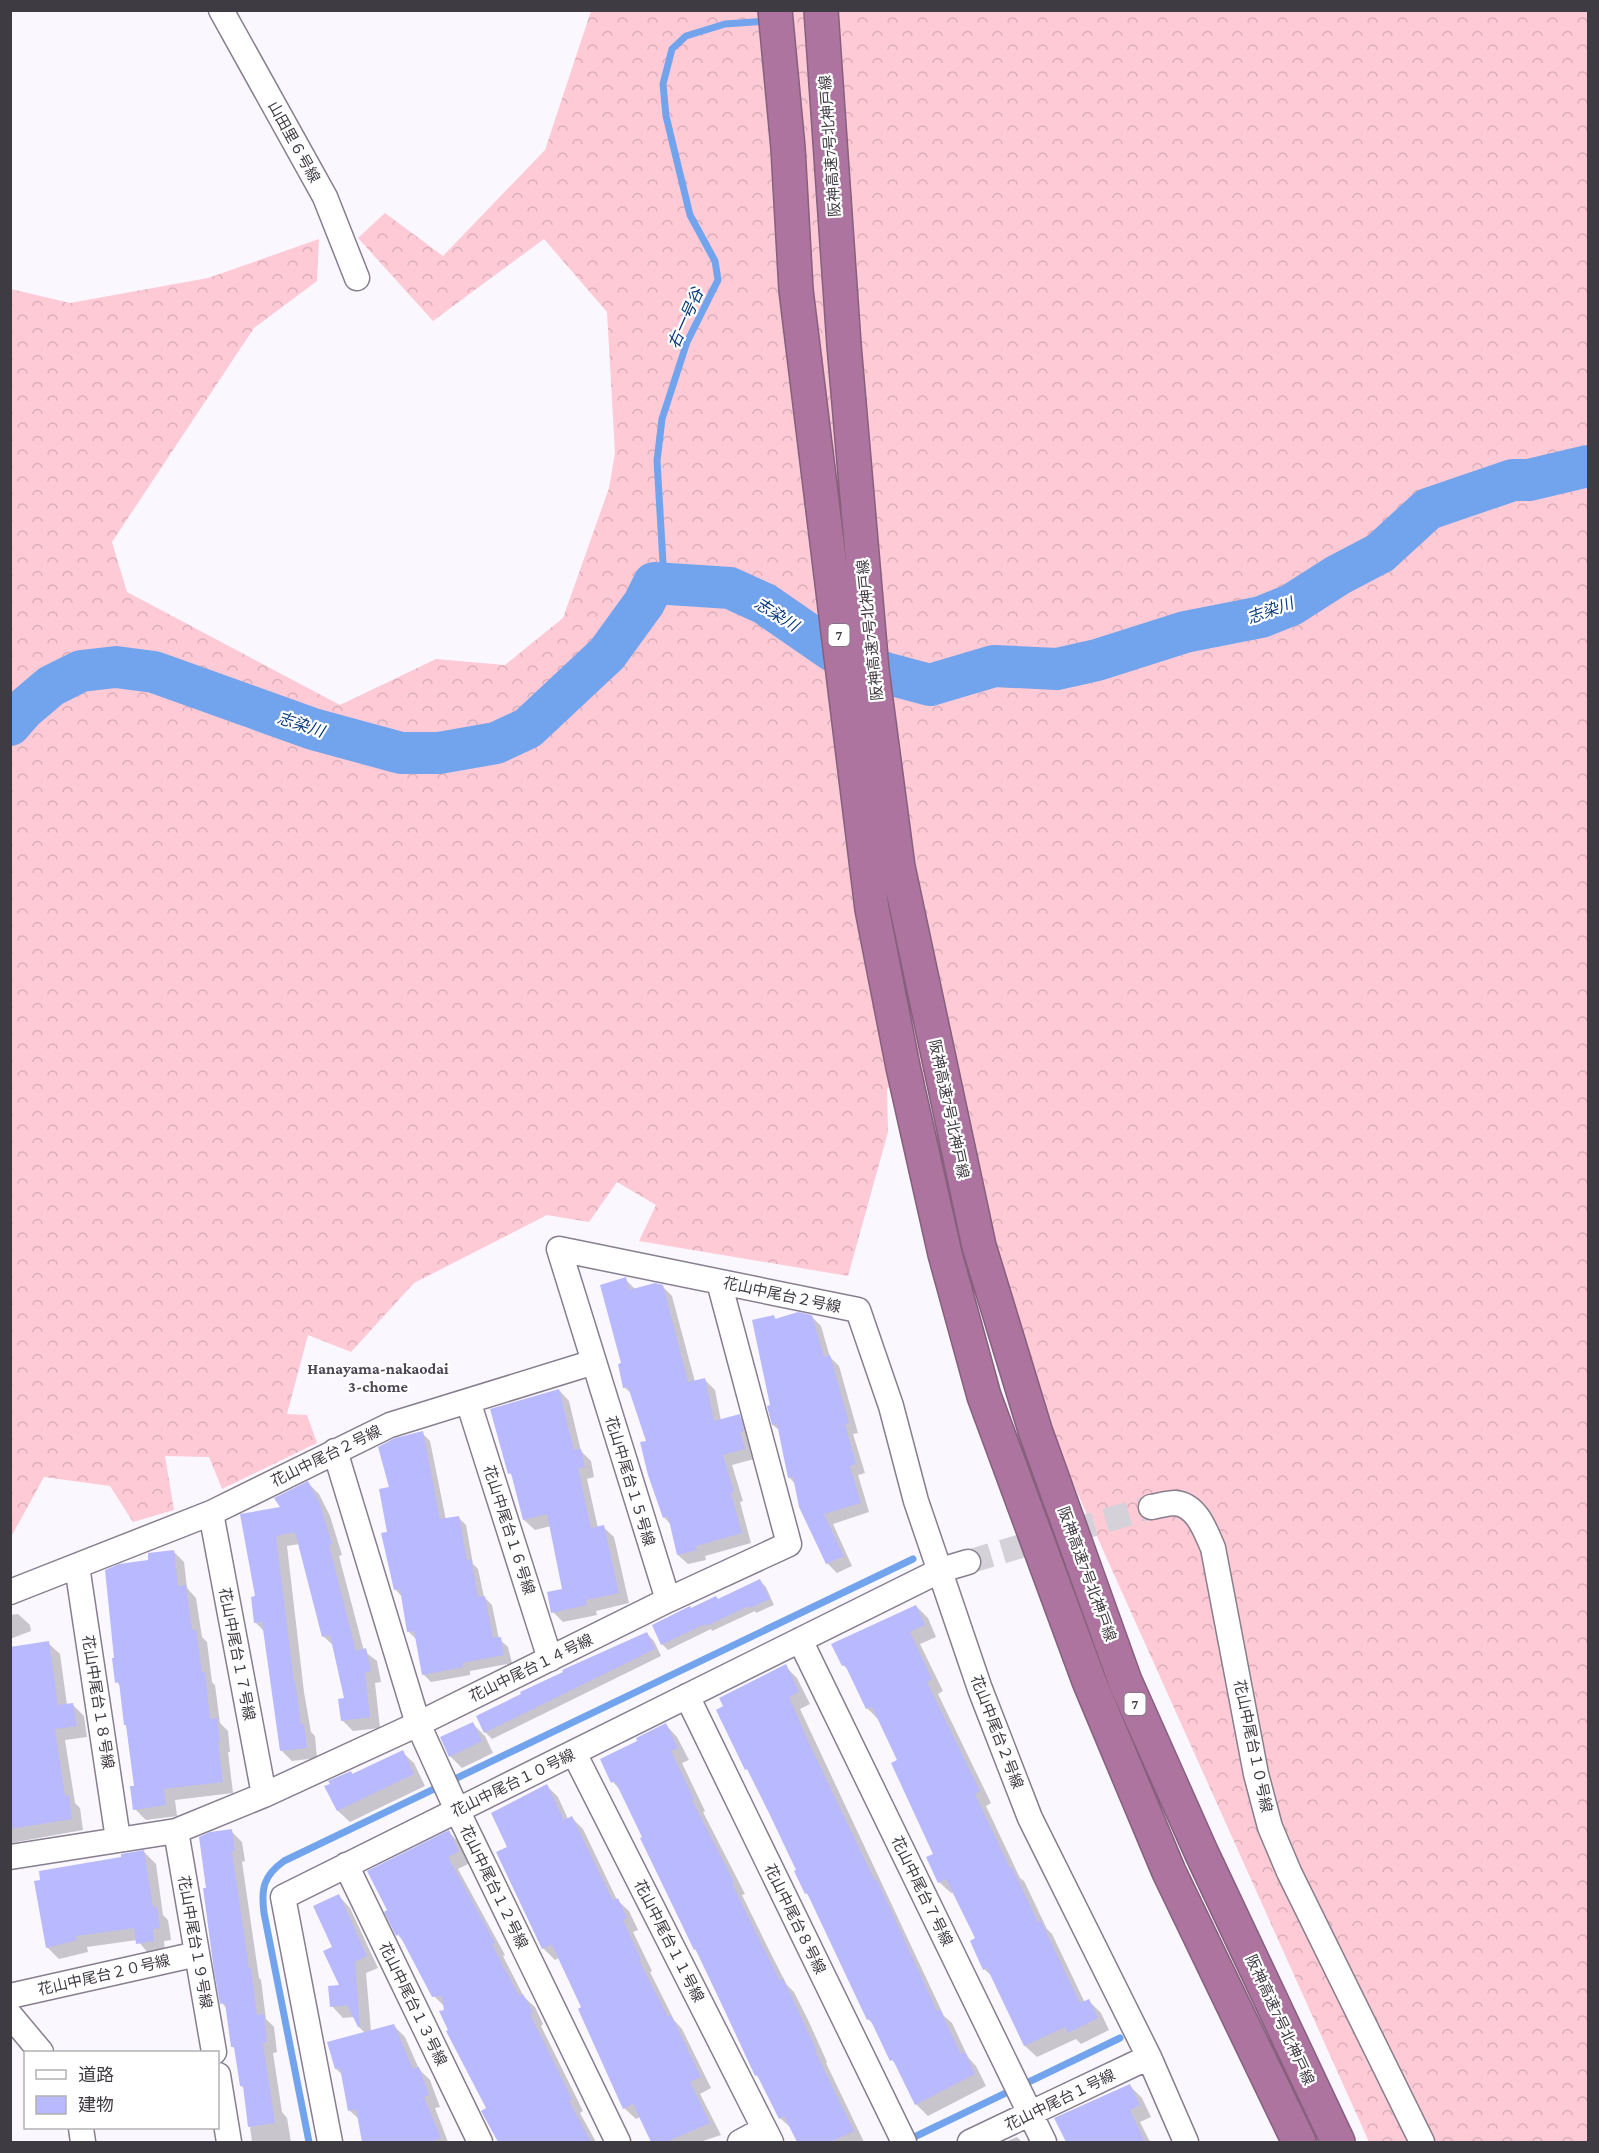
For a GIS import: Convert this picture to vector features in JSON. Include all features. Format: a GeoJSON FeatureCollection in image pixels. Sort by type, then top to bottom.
{"type":"FeatureCollection","features":[{"type":"Feature","properties":{"kind":"highway"},"geometry":{"type":"LineString","coordinates":[[754,10],[769,101],[788,148]]}},
{"type":"Feature","properties":{"kind":"highway","name":"阪神高速7号北神戸線"},"geometry":{"type":"LineString","coordinates":[[775,10],[788,148],[796,290],[872,909],[903,1067],[945,1254],[984,1396],[1089,1681],[1169,1872],[1299,2142]]}},
{"type":"Feature","properties":{"kind":"highway","name":"阪神高速7号北神戸線"},"geometry":{"type":"LineString","coordinates":[[821,10],[844,345],[873,670],[897,856],[979,1246],[1035,1430],[1125,1681],[1212,1875],[1338,2142]]}},
{"type":"Feature","properties":{"kind":"highway"},"geometry":{"type":"LineString","coordinates":[[829,122],[840,50],[840,10]]}},
{"type":"Feature","properties":{"kind":"street","name":"山田里６号線"},"geometry":{"type":"LineString","coordinates":[[221,10],[325,197],[357,278]]}},
{"type":"Feature","properties":{"kind":"street","name":"花山中尾台２号線"},"geometry":{"type":"LineString","coordinates":[[10,1592],[211,1513],[390,1425],[594,1362],[559,1249],[858,1310],[891,1407],[916,1501],[980,1689],[1030,1818],[1149,2057],[1186,2142]]}},
{"type":"Feature","properties":{"kind":"street","name":"花山中尾台１４号線"},"geometry":{"type":"LineString","coordinates":[[10,1857],[176,1831],[264,1795],[418,1724],[668,1600],[789,1544],[719,1282]]}},
{"type":"Feature","properties":{"kind":"street","name":"花山中尾台１５号線"},"geometry":{"type":"LineString","coordinates":[[594,1362],[668,1600]]}},
{"type":"Feature","properties":{"kind":"street","name":"花山中尾台１６号線"},"geometry":{"type":"LineString","coordinates":[[468,1401],[550,1659]]}},
{"type":"Feature","properties":{"kind":"street","name":"花山中尾台１２号線"},"geometry":{"type":"LineString","coordinates":[[335,1451],[418,1724],[618,2142]]}},
{"type":"Feature","properties":{"kind":"street","name":"花山中尾台１０号線"},"geometry":{"type":"LineString","coordinates":[[1151,1507],[1175,1503],[1189,1507],[1200,1520],[1213,1548],[1256,1774],[1270,1827],[1289,1872],[1422,2142]]}},
{"type":"Feature","properties":{"kind":"street","name":"花山中尾台１７号線"},"geometry":{"type":"LineString","coordinates":[[211,1513],[264,1795]]}},
{"type":"Feature","properties":{"kind":"street","name":"花山中尾台１０号線"},"geometry":{"type":"LineString","coordinates":[[330,2142],[283,1897],[455,1805],[574,1753],[941,1570],[968,1562]]}},
{"type":"Feature","properties":{"kind":"street","name":"花山中尾台１８号線"},"geometry":{"type":"LineString","coordinates":[[77,1566],[118,1839]]}},
{"type":"Feature","properties":{"kind":"street","name":"花山中尾台７号線"},"geometry":{"type":"LineString","coordinates":[[800,1640],[1044,2142]]}},
{"type":"Feature","properties":{"kind":"street","name":"花山中尾台８号線"},"geometry":{"type":"LineString","coordinates":[[687,1696],[900,2135]]}},
{"type":"Feature","properties":{"kind":"street","name":"花山中尾台１１号線"},"geometry":{"type":"LineString","coordinates":[[574,1753],[767,2136],[740,2142]]}},
{"type":"Feature","properties":{"kind":"street","name":"花山中尾台１９号線"},"geometry":{"type":"LineString","coordinates":[[176,1831],[214,2051]]}},
{"type":"Feature","properties":{"kind":"street","name":"花山中尾台１３号線"},"geometry":{"type":"LineString","coordinates":[[346,1865],[480,2142]]}},
{"type":"Feature","properties":{"kind":"street","name":"花山中尾台２０号線"},"geometry":{"type":"LineString","coordinates":[[10,1996],[197,1954]]}},
{"type":"Feature","properties":{"kind":"street"},"geometry":{"type":"LineString","coordinates":[[10,2015],[40,2051]]}},
{"type":"Feature","properties":{"kind":"street","name":"花山中尾台１号線"},"geometry":{"type":"LineString","coordinates":[[970,2142],[1027,2108],[1149,2057]]}},
{"type":"Feature","properties":{"kind":"street"},"geometry":{"type":"LineString","coordinates":[[219,2081],[229,2142]]}},
{"type":"Feature","properties":{"kind":"green space"},"geometry":{"type":"Polygon","coordinates":[[[591,11],[1588,11],[1588,2142],[1369,2142],[1015,1354],[955,1079],[887,1088],[888,1132],[848,1276],[639,1241],[656,1205],[617,1182],[589,1222],[547,1215],[414,1283],[351,1352],[308,1335],[287,1414],[307,1415],[317,1443],[222,1489],[209,1457],[165,1456],[174,1510],[133,1522],[110,1486],[44,1477],[11,1537],[11,289],[70,303],[208,278],[319,239],[317,281],[254,328],[112,542],[127,592],[340,705],[436,659],[505,665],[563,618],[609,488],[615,453],[607,312],[544,239],[433,321],[358,238],[385,213],[443,256],[545,150],[591,11]]]}},
{"type":"Feature","properties":{"kind":"building"},"geometry":{"type":"Polygon","coordinates":[[[626,1277],[629,1290],[655,1283],[663,1285],[688,1382],[705,1378],[714,1421],[740,1414],[744,1431],[740,1432],[745,1449],[723,1455],[734,1492],[731,1493],[742,1533],[696,1546],[697,1550],[677,1555],[668,1516],[663,1518],[648,1475],[640,1442],[646,1441],[628,1387],[623,1388],[618,1364],[621,1363],[600,1285],[626,1277]]]}},
{"type":"Feature","properties":{"kind":"building"},"geometry":{"type":"Polygon","coordinates":[[[798,1312],[812,1315],[824,1357],[830,1355],[849,1423],[845,1424],[856,1464],[850,1466],[861,1503],[824,1514],[844,1556],[826,1564],[799,1507],[793,1477],[788,1478],[777,1424],[772,1425],[767,1406],[770,1405],[752,1320],[774,1315],[775,1319],[798,1312]]]}},
{"type":"Feature","properties":{"kind":"building"},"geometry":{"type":"Polygon","coordinates":[[[559,1389],[574,1450],[581,1449],[585,1467],[578,1468],[591,1528],[604,1525],[619,1593],[586,1600],[587,1605],[551,1613],[547,1592],[562,1589],[547,1514],[523,1520],[511,1473],[508,1474],[490,1409],[559,1389]]]}},
{"type":"Feature","properties":{"kind":"building"},"geometry":{"type":"Polygon","coordinates":[[[423,1431],[440,1519],[459,1516],[467,1560],[471,1559],[478,1597],[485,1596],[493,1638],[501,1637],[504,1655],[462,1663],[463,1667],[422,1675],[414,1631],[407,1632],[400,1589],[394,1590],[381,1533],[387,1532],[379,1489],[389,1487],[378,1447],[395,1438],[423,1431]]]}},
{"type":"Feature","properties":{"kind":"building"},"geometry":{"type":"Polygon","coordinates":[[[308,1481],[320,1504],[332,1544],[329,1545],[356,1651],[366,1648],[371,1671],[365,1672],[370,1717],[341,1721],[338,1699],[344,1698],[330,1635],[322,1637],[295,1532],[276,1536],[294,1682],[307,1748],[280,1751],[262,1622],[254,1623],[251,1597],[255,1596],[240,1514],[280,1507],[274,1498],[308,1481]]]}},
{"type":"Feature","properties":{"kind":"building"},"geometry":{"type":"Polygon","coordinates":[[[174,1550],[178,1586],[186,1585],[192,1630],[196,1629],[202,1672],[205,1672],[210,1719],[217,1718],[223,1782],[164,1789],[166,1805],[133,1810],[130,1786],[134,1786],[119,1682],[115,1683],[105,1570],[119,1564],[148,1560],[148,1553],[174,1550]]]}},
{"type":"Feature","properties":{"kind":"building"},"geometry":{"type":"Polygon","coordinates":[[[760,1579],[770,1599],[706,1626],[705,1624],[661,1645],[652,1625],[690,1606],[691,1608],[716,1596],[718,1599],[760,1579]]]}},
{"type":"Feature","properties":{"kind":"building"},"geometry":{"type":"Polygon","coordinates":[[[916,1605],[925,1625],[910,1632],[932,1679],[927,1682],[980,1791],[975,1794],[1038,1922],[1041,1921],[1080,2003],[1089,1999],[1098,2018],[1068,2033],[1065,2027],[1024,2046],[987,1968],[983,1970],[970,1941],[975,1938],[946,1879],[938,1883],[926,1857],[933,1854],[891,1763],[897,1760],[872,1707],[866,1709],[845,1665],[842,1666],[831,1644],[916,1605]]]}},
{"type":"Feature","properties":{"kind":"building"},"geometry":{"type":"Polygon","coordinates":[[[647,1632],[655,1649],[484,1733],[476,1716],[563,1672],[562,1670],[647,1632]]]}},
{"type":"Feature","properties":{"kind":"building"},"geometry":{"type":"Polygon","coordinates":[[[49,1641],[58,1705],[73,1703],[77,1726],[55,1729],[65,1796],[69,1795],[72,1819],[10,1829],[10,1647],[49,1641]]]}},
{"type":"Feature","properties":{"kind":"building"},"geometry":{"type":"Polygon","coordinates":[[[786,1664],[799,1692],[789,1697],[810,1745],[875,1881],[877,1880],[937,2011],[940,2010],[961,2054],[965,2052],[975,2074],[915,2105],[870,2019],[867,2020],[807,1893],[805,1894],[794,1871],[796,1870],[769,1813],[716,1710],[723,1706],[719,1698],[786,1664]]]}},
{"type":"Feature","properties":{"kind":"building"},"geometry":{"type":"Polygon","coordinates":[[[473,1722],[482,1741],[449,1757],[440,1737],[473,1722]]]}},
{"type":"Feature","properties":{"kind":"building"},"geometry":{"type":"Polygon","coordinates":[[[666,1723],[678,1748],[671,1751],[694,1799],[692,1800],[734,1882],[732,1883],[759,1939],[780,1980],[783,1979],[854,2131],[830,2142],[797,2142],[784,2116],[779,2119],[757,2075],[755,2076],[696,1949],[694,1950],[640,1838],[642,1837],[615,1781],[611,1783],[600,1759],[637,1741],[636,1738],[666,1723]]]}},
{"type":"Feature","properties":{"kind":"building"},"geometry":{"type":"Polygon","coordinates":[[[403,1750],[414,1774],[337,1811],[324,1786],[330,1784],[328,1781],[351,1771],[352,1774],[403,1750]]]}},
{"type":"Feature","properties":{"kind":"building"},"geometry":{"type":"Polygon","coordinates":[[[547,1784],[564,1820],[572,1816],[613,1901],[618,1898],[627,1918],[623,1920],[641,1959],[639,1960],[668,2017],[671,2015],[701,2077],[690,2082],[710,2123],[666,2142],[651,2142],[633,2104],[623,2109],[578,2009],[581,2007],[552,1945],[542,1949],[496,1852],[507,1847],[491,1813],[547,1784]]]}},
{"type":"Feature","properties":{"kind":"building"},"geometry":{"type":"Polygon","coordinates":[[[232,1829],[235,1851],[232,1851],[257,2015],[264,2014],[267,2042],[263,2043],[275,2123],[248,2127],[243,2086],[240,2086],[234,2047],[231,2047],[225,2003],[220,2004],[214,1971],[199,1837],[210,1832],[232,1829]]]}},
{"type":"Feature","properties":{"kind":"building"},"geometry":{"type":"Polygon","coordinates":[[[449,1830],[459,1851],[448,1857],[495,1943],[492,1944],[519,1996],[523,1994],[533,2012],[530,2014],[572,2099],[569,2101],[591,2142],[498,2142],[481,2111],[486,2108],[446,2031],[448,2030],[439,2011],[444,2010],[442,1996],[432,1997],[399,1934],[396,1936],[384,1912],[387,1910],[367,1871],[449,1830]]]}},
{"type":"Feature","properties":{"kind":"building"},"geometry":{"type":"Polygon","coordinates":[[[144,1850],[153,1907],[157,1907],[160,1928],[153,1929],[154,1941],[136,1944],[134,1928],[76,1936],[77,1940],[46,1948],[34,1881],[40,1880],[39,1871],[121,1857],[121,1854],[144,1850]]]}},
{"type":"Feature","properties":{"kind":"building"},"geometry":{"type":"Polygon","coordinates":[[[339,1894],[367,1956],[355,1962],[360,2027],[347,2005],[330,2007],[328,1986],[339,1985],[323,1951],[332,1947],[313,1906],[339,1894]]]}},
{"type":"Feature","properties":{"kind":"building"},"geometry":{"type":"Polygon","coordinates":[[[394,2024],[413,2069],[419,2067],[429,2095],[424,2097],[441,2138],[429,2142],[362,2142],[356,2109],[348,2111],[340,2068],[335,2069],[327,2042],[394,2024]]]}},
{"type":"Feature","properties":{"kind":"building"},"geometry":{"type":"Polygon","coordinates":[[[1130,2084],[1140,2105],[1130,2110],[1145,2142],[1066,2142],[1054,2118],[1130,2084]]]}},
{"type":"Feature","properties":{"kind":"waterway","name":"右一号谷"},"geometry":{"type":"LineString","coordinates":[[654,583],[663,563],[657,461],[662,419],[687,342],[718,280],[715,261],[690,215],[666,116],[663,84],[672,49],[686,36],[725,24],[767,21]]}},
{"type":"Feature","properties":{"kind":"waterway","name":"志染川"},"geometry":{"type":"LineString","coordinates":[[10,725],[24,709],[51,686],[81,671],[116,667],[154,672],[313,729],[401,753],[439,753],[496,743],[528,728],[607,654],[644,603],[654,583],[730,588],[765,604],[833,651],[885,673],[930,685],[994,666],[1057,669],[1097,660],[1185,632],[1261,617],[1291,605],[1338,575],[1380,553],[1428,509],[1513,480],[1529,480],[1588,466]]}},
{"type":"Feature","properties":{"kind":"waterway"},"geometry":{"type":"LineString","coordinates":[[309,2142],[264,1913],[263,1890],[268,1878],[277,1867],[284,1861],[913,1559]]}},
{"type":"Feature","properties":{"kind":"waterway"},"geometry":{"type":"LineString","coordinates":[[908,2140],[1120,2038]]}},
{"type":"Feature","properties":{"kind":"tunnel"},"geometry":{"type":"LineString","coordinates":[[968,1562],[1151,1507]]}},
{"type":"Feature","properties":{"kind":"district","name":"Hanayama-nakaodai 3-chome"},"geometry":{"type":"Point","coordinates":[378,1377]}}]}
